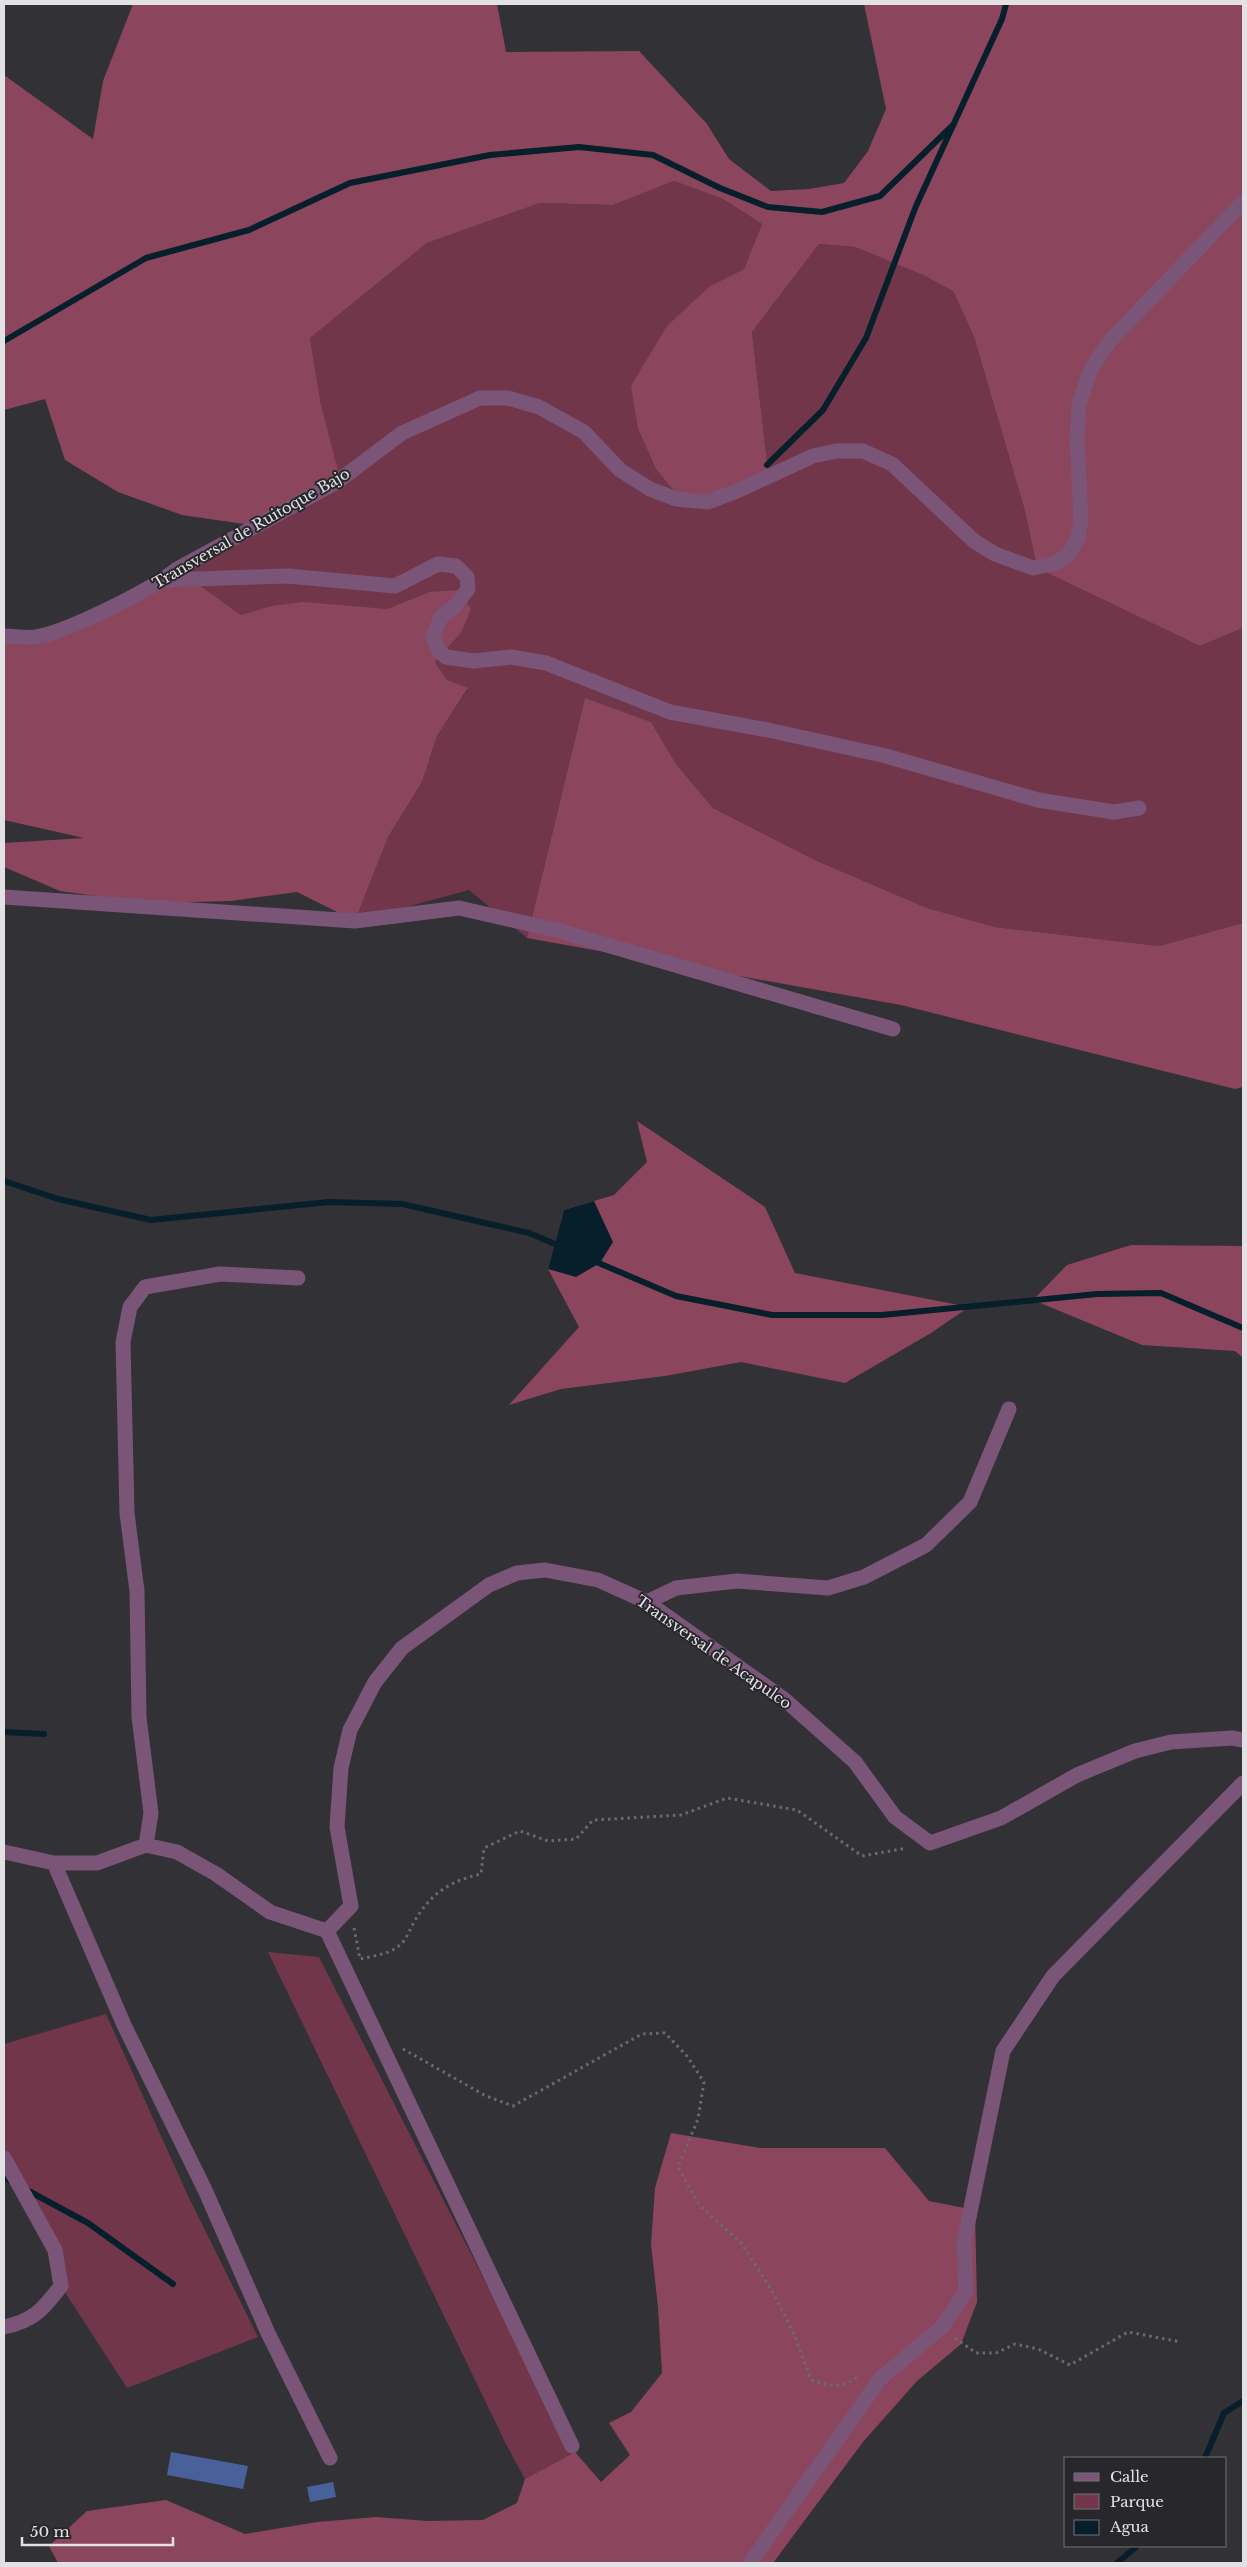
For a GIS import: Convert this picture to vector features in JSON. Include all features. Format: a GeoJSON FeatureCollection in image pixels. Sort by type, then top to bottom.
{"type":"FeatureCollection","features":[{"type":"Feature","properties":{"kind":"street","name":"Transversal de Ruitoque Bajo"},"geometry":{"type":"LineString","coordinates":[[4,636],[35,637],[73,625],[164,580],[177,569],[337,482],[402,433],[480,398],[508,398],[539,407],[584,432],[620,470],[650,489],[676,499],[708,502],[737,491],[813,456],[836,451],[862,451],[892,464],[974,541],[995,554],[1032,568],[1056,563],[1068,554],[1078,538],[1081,519],[1076,437],[1079,405],[1089,373],[1108,343],[1243,202]]}},
{"type":"Feature","properties":{"kind":"street"},"geometry":{"type":"LineString","coordinates":[[164,580],[288,576],[394,586],[438,564],[456,566],[467,577],[468,589],[454,607],[441,617],[433,636],[438,650],[446,657],[474,661],[511,657],[546,663],[670,712],[768,730],[886,756],[1038,800],[1114,812],[1140,808]]}},
{"type":"Feature","properties":{"kind":"street"},"geometry":{"type":"LineString","coordinates":[[4,897],[356,921],[459,908],[556,930],[893,1029]]}},
{"type":"Feature","properties":{"kind":"street"},"geometry":{"type":"LineString","coordinates":[[146,1845],[151,1814],[139,1717],[137,1591],[127,1513],[123,1342],[130,1307],[145,1287],[220,1274],[298,1278]]}},
{"type":"Feature","properties":{"kind":"street"},"geometry":{"type":"LineString","coordinates":[[647,1602],[676,1588],[737,1581],[828,1588],[864,1577],[926,1545],[970,1502],[1010,1409]]}},
{"type":"Feature","properties":{"kind":"street","name":"Transversal de Acapulco"},"geometry":{"type":"LineString","coordinates":[[351,1906],[337,1827],[341,1768],[350,1730],[374,1682],[402,1648],[489,1585],[516,1573],[545,1570],[598,1580],[647,1602],[784,1699],[856,1762],[895,1818],[930,1843]]}},
{"type":"Feature","properties":{"kind":"street"},"geometry":{"type":"LineString","coordinates":[[930,1843],[1001,1818],[1077,1775],[1134,1751],[1171,1742],[1232,1738],[1243,1740]]}},
{"type":"Feature","properties":{"kind":"street"},"geometry":{"type":"LineString","coordinates":[[750,2563],[880,2379],[943,2326],[966,2291],[964,2242],[1004,2051],[1053,1976],[1243,1783]]}},
{"type":"Feature","properties":{"kind":"street"},"geometry":{"type":"LineString","coordinates":[[4,1852],[54,1863],[97,1862],[146,1845],[176,1852],[216,1874],[270,1912],[328,1930],[572,2446]]}},
{"type":"Feature","properties":{"kind":"street"},"geometry":{"type":"LineString","coordinates":[[54,1863],[124,2025],[205,2190],[268,2333],[330,2458]]}},
{"type":"Feature","properties":{"kind":"street"},"geometry":{"type":"LineString","coordinates":[[328,1930],[351,1906]]}},
{"type":"Feature","properties":{"kind":"street"},"geometry":{"type":"LineString","coordinates":[[4,2158],[55,2250],[61,2286],[39,2313],[18,2324],[4,2327]]}},
{"type":"Feature","properties":{"kind":"path"},"geometry":{"type":"LineString","coordinates":[[351,1906],[360,1959],[384,1953],[401,1945],[414,1920],[432,1897],[458,1879],[481,1874],[484,1848],[520,1831],[548,1841],[576,1839],[593,1820],[681,1815],[727,1798],[797,1810],[862,1856],[930,1843]]}},
{"type":"Feature","properties":{"kind":"path"},"geometry":{"type":"LineString","coordinates":[[395,2044],[435,2069],[486,2096],[513,2106],[642,2034],[664,2033],[687,2056],[704,2082],[698,2119],[678,2167],[700,2205],[741,2243],[772,2290],[794,2334],[811,2380],[834,2387],[849,2383],[866,2372]]}},
{"type":"Feature","properties":{"kind":"path"},"geometry":{"type":"LineString","coordinates":[[943,2326],[961,2344],[976,2353],[996,2353],[1015,2344],[1038,2350],[1070,2365],[1128,2332],[1181,2342]]}},
{"type":"Feature","properties":{"kind":"green space"},"geometry":{"type":"Polygon","coordinates":[[[674,181],[723,199],[762,224],[744,269],[710,286],[638,429],[656,469],[681,500],[769,479],[752,332],[819,244],[855,247],[923,275],[953,291],[974,337],[1025,511],[1037,568],[1200,646],[1243,628],[1243,923],[1159,946],[995,927],[927,908],[815,860],[713,808],[676,764],[651,722],[585,698],[527,938],[469,890],[355,921],[388,837],[422,782],[437,736],[468,689],[447,680],[435,662],[461,633],[429,592],[387,609],[271,606],[241,615],[177,569],[265,527],[321,405],[310,338],[427,243],[540,203],[613,205],[674,181]]]}},
{"type":"Feature","properties":{"kind":"green space"},"geometry":{"type":"Polygon","coordinates":[[[268,1952],[319,1957],[573,2453],[525,2479],[507,2446],[268,1952]]]}},
{"type":"Feature","properties":{"kind":"green space"},"geometry":{"type":"Polygon","coordinates":[[[106,2014],[189,2198],[258,2337],[127,2388],[61,2286],[55,2250],[4,2158],[4,2044],[106,2014]]]}},
{"type":"Feature","properties":{"kind":"shaded area"},"geometry":{"type":"Polygon","coordinates":[[[133,4],[497,4],[506,52],[639,51],[707,124],[729,159],[771,191],[809,189],[844,183],[868,151],[886,109],[864,4],[1243,4],[1243,628],[1200,646],[1037,568],[1025,511],[974,337],[953,291],[923,275],[855,247],[819,244],[752,332],[769,479],[742,492],[681,500],[656,469],[638,429],[631,386],[667,326],[710,286],[744,269],[762,224],[723,199],[674,181],[613,205],[540,203],[427,243],[310,338],[321,405],[341,483],[265,527],[182,515],[118,492],[65,460],[45,399],[4,410],[4,75],[93,139],[103,81],[133,4]]]}},
{"type":"Feature","properties":{"kind":"shaded area"},"geometry":{"type":"Polygon","coordinates":[[[177,569],[241,615],[271,606],[303,602],[387,609],[429,592],[458,590],[471,609],[461,633],[435,662],[447,680],[468,688],[437,736],[422,782],[388,837],[355,921],[297,892],[231,901],[146,903],[60,891],[4,867],[4,843],[84,838],[4,820],[4,636],[35,637],[177,569]]]}},
{"type":"Feature","properties":{"kind":"shaded area"},"geometry":{"type":"Polygon","coordinates":[[[585,698],[651,722],[676,764],[713,808],[815,860],[927,908],[995,927],[1159,946],[1243,923],[1243,1087],[1235,1089],[901,1005],[527,938],[585,698]]]}},
{"type":"Feature","properties":{"kind":"shaded area"},"geometry":{"type":"Polygon","coordinates":[[[637,1121],[765,1207],[795,1273],[969,1307],[931,1333],[845,1383],[741,1362],[665,1376],[561,1389],[509,1405],[579,1327],[548,1269],[564,1210],[614,1195],[647,1162],[637,1121]]]}},
{"type":"Feature","properties":{"kind":"shaded area"},"geometry":{"type":"Polygon","coordinates":[[[1131,1245],[1243,1246],[1243,1358],[1235,1351],[1142,1345],[1033,1300],[1067,1265],[1131,1245]]]}},
{"type":"Feature","properties":{"kind":"shaded area"},"geometry":{"type":"Polygon","coordinates":[[[671,2133],[760,2148],[885,2148],[929,2201],[975,2210],[977,2302],[961,2344],[917,2381],[863,2442],[773,2563],[58,2563],[49,2546],[87,2511],[166,2500],[245,2534],[317,2522],[376,2517],[428,2521],[483,2520],[517,2503],[525,2479],[575,2452],[601,2482],[630,2455],[609,2423],[631,2412],[662,2373],[658,2307],[651,2244],[655,2188],[671,2133]]]}},
{"type":"Feature","properties":{"kind":"water"},"geometry":{"type":"Polygon","coordinates":[[[594,1201],[613,1242],[600,1263],[576,1277],[548,1269],[564,1210],[594,1201]]]}},
{"type":"Feature","properties":{"kind":"building"},"geometry":{"type":"Polygon","coordinates":[[[171,2452],[248,2466],[243,2489],[167,2475],[171,2452]]]}},
{"type":"Feature","properties":{"kind":"building"},"geometry":{"type":"Polygon","coordinates":[[[333,2482],[336,2497],[310,2502],[307,2487],[333,2482]]]}},
{"type":"Feature","properties":{"kind":"waterway"},"geometry":{"type":"LineString","coordinates":[[767,465],[823,410],[866,338],[916,206],[1002,19],[1006,4]]}},
{"type":"Feature","properties":{"kind":"waterway"},"geometry":{"type":"LineString","coordinates":[[4,341],[146,258],[249,230],[350,183],[490,155],[579,147],[653,155],[720,188],[768,207],[822,212],[880,196],[954,124]]}},
{"type":"Feature","properties":{"kind":"waterway"},"geometry":{"type":"LineString","coordinates":[[4,1181],[58,1199],[151,1220],[329,1202],[402,1204],[529,1233],[562,1247]]}},
{"type":"Feature","properties":{"kind":"waterway"},"geometry":{"type":"LineString","coordinates":[[594,1261],[676,1296],[772,1315],[882,1315],[1097,1294],[1161,1293],[1243,1328]]}},
{"type":"Feature","properties":{"kind":"waterway"},"geometry":{"type":"LineString","coordinates":[[4,1732],[44,1734]]}},
{"type":"Feature","properties":{"kind":"waterway"},"geometry":{"type":"LineString","coordinates":[[4,2177],[14,2183]]}},
{"type":"Feature","properties":{"kind":"waterway"},"geometry":{"type":"LineString","coordinates":[[25,2189],[88,2223],[173,2284]]}},
{"type":"Feature","properties":{"kind":"waterway"},"geometry":{"type":"LineString","coordinates":[[1205,2457],[1224,2413],[1243,2401]]}},
{"type":"Feature","properties":{"kind":"waterway"},"geometry":{"type":"LineString","coordinates":[[1117,2563],[1136,2547]]}}]}
